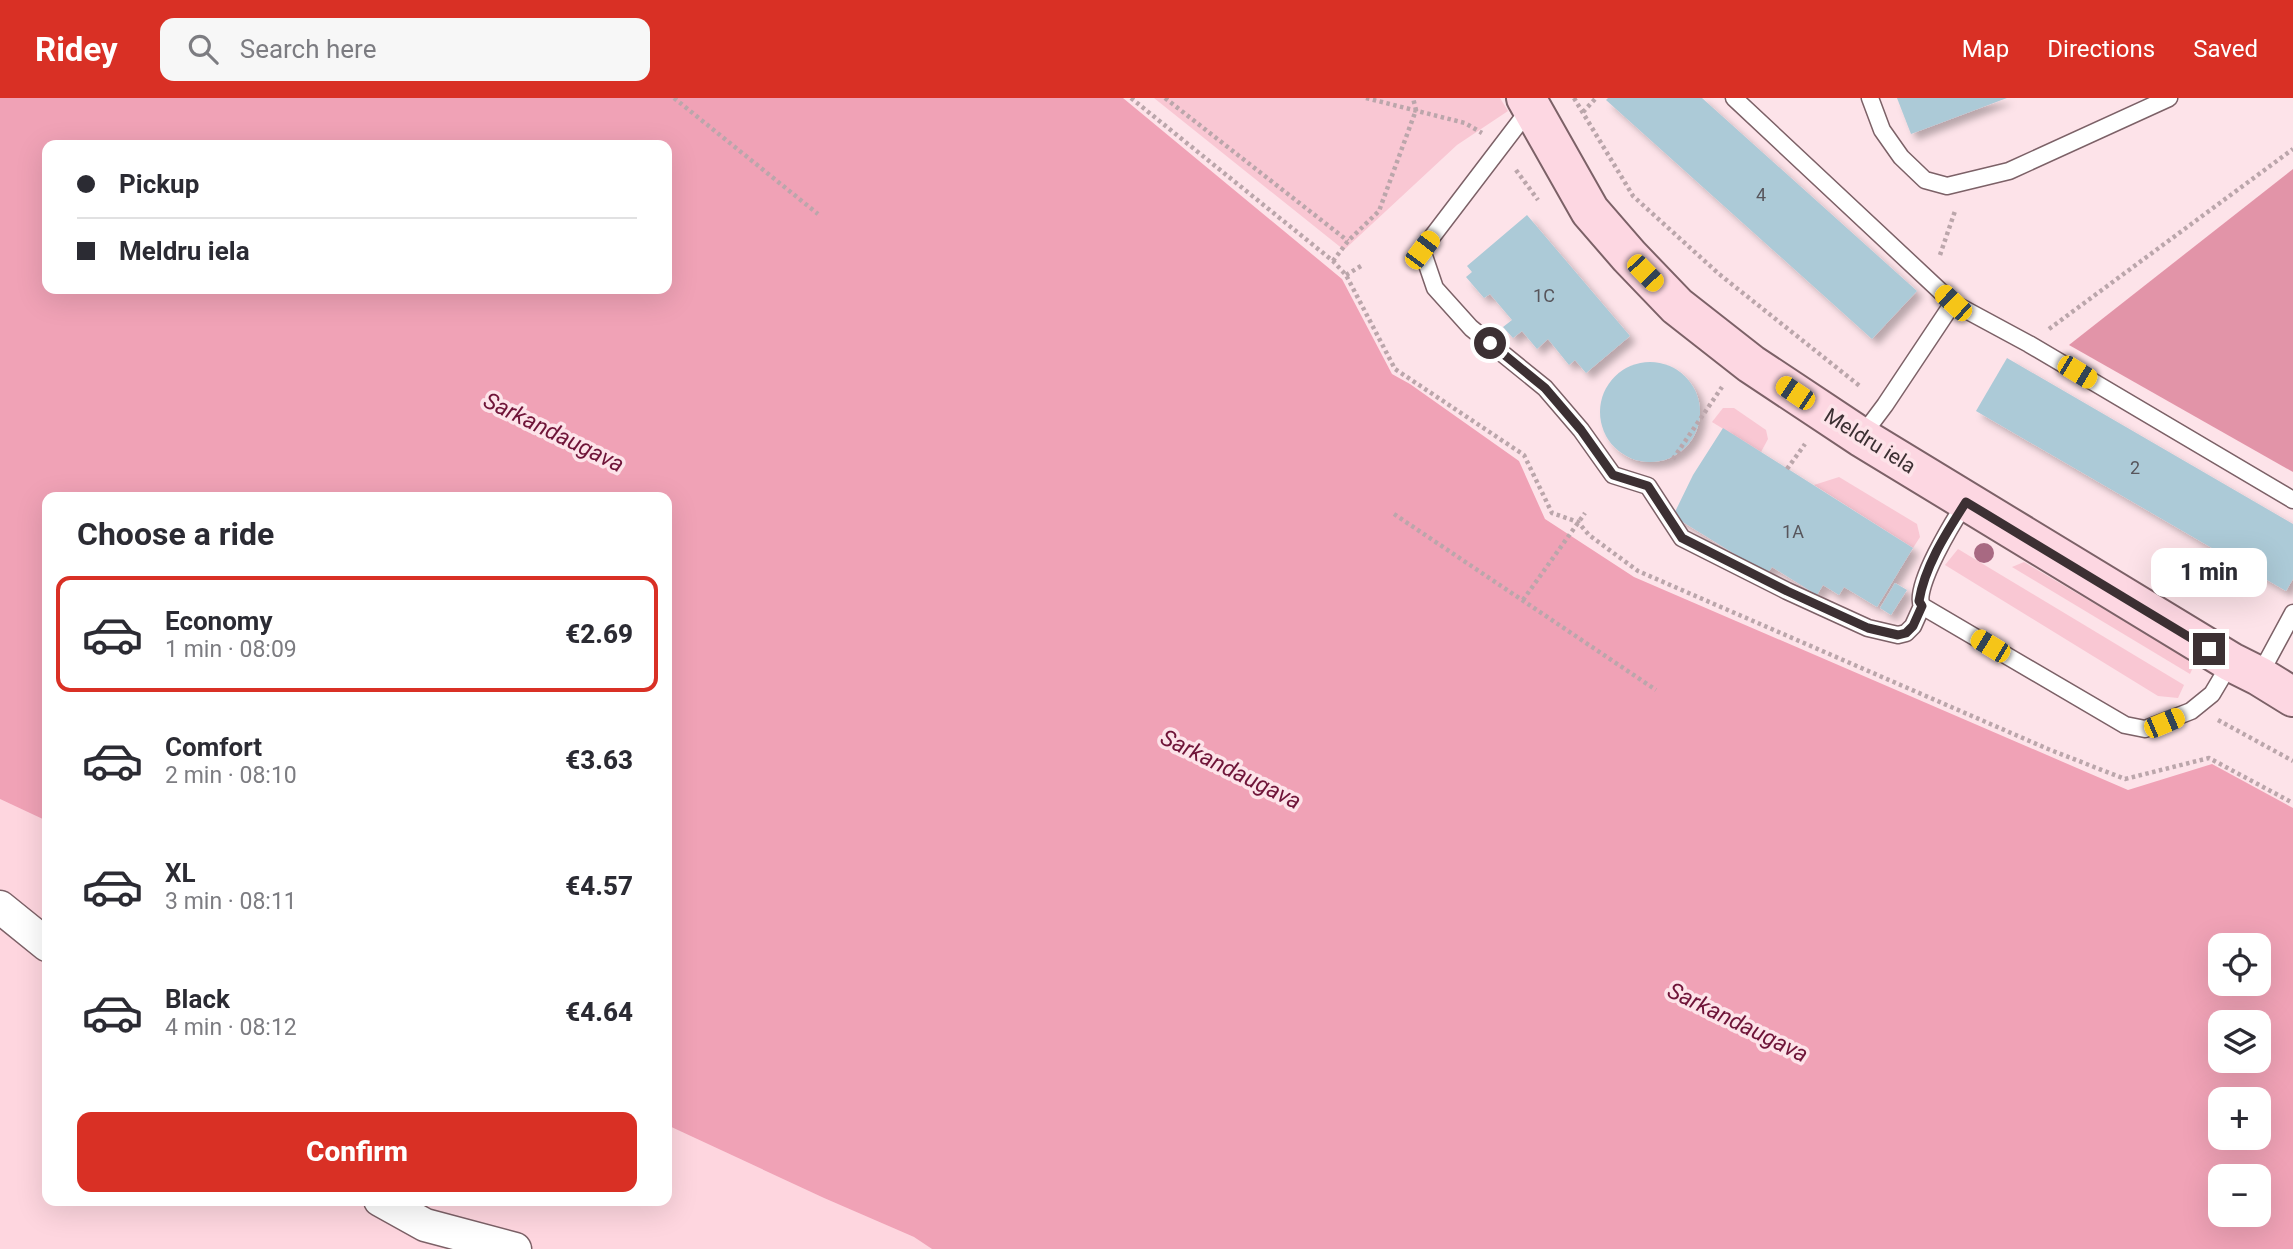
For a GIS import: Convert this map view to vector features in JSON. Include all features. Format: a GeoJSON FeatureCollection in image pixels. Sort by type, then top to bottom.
{"type":"FeatureCollection","features":[{"type":"Feature","properties":{"kind":"street","name":"Meldru iela"},"geometry":{"type":"LineString","coordinates":[[1528,102],[1590,211],[1677,306],[1751,364],[1861,438],[1966,502],[2234,677],[2293,697]]}},
{"type":"Feature","properties":{"kind":"street"},"geometry":{"type":"LineString","coordinates":[[0,908],[42,941]]}},
{"type":"Feature","properties":{"kind":"street"},"geometry":{"type":"LineString","coordinates":[[391,1206],[425,1225],[515,1249]]}},
{"type":"Feature","properties":{"kind":"lane"},"geometry":{"type":"LineString","coordinates":[[1734,98],[1953,303],[2029,344],[2293,500]]}},
{"type":"Feature","properties":{"kind":"lane"},"geometry":{"type":"LineString","coordinates":[[1870,98],[1882,130],[1901,157],[1925,180],[1947,186],[2009,171],[2169,98]]}},
{"type":"Feature","properties":{"kind":"lane"},"geometry":{"type":"LineString","coordinates":[[1528,102],[1422,250],[1436,288],[1471,328],[1545,388],[1581,430],[1613,475],[1648,486],[1682,538],[1868,628],[1898,635],[1906,633],[1913,626],[1922,606]]}},
{"type":"Feature","properties":{"kind":"lane"},"geometry":{"type":"LineString","coordinates":[[1861,438],[1953,303]]}},
{"type":"Feature","properties":{"kind":"lane"},"geometry":{"type":"LineString","coordinates":[[1966,502],[1933,559],[1920,594],[1919,601],[1922,606],[2125,726],[2145,729],[2191,712],[2234,677],[2293,613]]}},
{"type":"Feature","properties":{"kind":"path"},"geometry":{"type":"LineString","coordinates":[[674,98],[818,214]]}},
{"type":"Feature","properties":{"kind":"path"},"geometry":{"type":"LineString","coordinates":[[1166,98],[1348,241]]}},
{"type":"Feature","properties":{"kind":"path"},"geometry":{"type":"LineString","coordinates":[[1366,98],[1465,123]]}},
{"type":"Feature","properties":{"kind":"path"},"geometry":{"type":"LineString","coordinates":[[1334,261],[1348,241],[1379,211],[1416,110],[1413,98]]}},
{"type":"Feature","properties":{"kind":"path"},"geometry":{"type":"LineString","coordinates":[[1574,98],[1633,196],[1719,274],[1861,387]]}},
{"type":"Feature","properties":{"kind":"path"},"geometry":{"type":"LineString","coordinates":[[1583,112],[1596,98]]}},
{"type":"Feature","properties":{"kind":"path"},"geometry":{"type":"LineString","coordinates":[[2029,344],[2293,149]]}},
{"type":"Feature","properties":{"kind":"path"},"geometry":{"type":"LineString","coordinates":[[1931,282],[1964,183]]}},
{"type":"Feature","properties":{"kind":"path"},"geometry":{"type":"LineString","coordinates":[[1346,275],[1361,266]]}},
{"type":"Feature","properties":{"kind":"path"},"geometry":{"type":"LineString","coordinates":[[1673,459],[1722,387]]}},
{"type":"Feature","properties":{"kind":"path"},"geometry":{"type":"LineString","coordinates":[[1787,469],[1805,444]]}},
{"type":"Feature","properties":{"kind":"path"},"geometry":{"type":"LineString","coordinates":[[1523,600],[1585,513]]}},
{"type":"Feature","properties":{"kind":"path"},"geometry":{"type":"LineString","coordinates":[[1394,514],[1656,690]]}},
{"type":"Feature","properties":{"kind":"path"},"geometry":{"type":"LineString","coordinates":[[2234,677],[2217,719],[2293,761]]}},
{"type":"Feature","properties":{"kind":"shaded area"},"geometry":{"type":"Polygon","coordinates":[[[1154,98],[1500,98],[1508,111],[1457,145],[1344,250],[1154,98]]]}},
{"type":"Feature","properties":{"kind":"shaded area"},"geometry":{"type":"Polygon","coordinates":[[[2293,169],[2293,472],[2069,345],[2293,169]]]}},
{"type":"Feature","properties":{"kind":"shaded area"},"geometry":{"type":"Polygon","coordinates":[[[1723,408],[1734,408],[1766,430],[1768,439],[1761,452],[1712,422],[1723,408]]]}},
{"type":"Feature","properties":{"kind":"shaded area"},"geometry":{"type":"Polygon","coordinates":[[[1839,477],[1917,524],[1920,537],[1913,548],[1814,485],[1839,477]]]}},
{"type":"Feature","properties":{"kind":"shaded area"},"geometry":{"type":"Polygon","coordinates":[[[1958,549],[2184,685],[2178,698],[2158,696],[1945,565],[1958,549]]]}},
{"type":"Feature","properties":{"kind":"shaded area"},"geometry":{"type":"Polygon","coordinates":[[[2024,562],[2195,663],[2190,674],[2012,567],[2024,562]]]}},
{"type":"Feature","properties":{"kind":"shaded area"},"geometry":{"type":"Polygon","coordinates":[[[0,799],[42,819],[42,1206],[672,1206],[672,1127],[914,1237],[932,1249],[0,1249],[0,799]]]}},
{"type":"Feature","properties":{"kind":"water","name":"Sarkandaugava"},"geometry":{"type":"Polygon","coordinates":[[[0,98],[1123,98],[1342,279],[1392,374],[1519,461],[1545,519],[1634,577],[2128,790],[2212,764],[2293,808],[2293,1249],[932,1249],[914,1237],[672,1127],[672,492],[42,492],[42,819],[0,799],[0,98]]]}},
{"type":"Feature","properties":{"kind":"building"},"geometry":{"type":"Polygon","coordinates":[[[1702,98],[1917,291],[1872,339],[1606,100],[1702,98]]]}},
{"type":"Feature","properties":{"kind":"building"},"geometry":{"type":"Polygon","coordinates":[[[1897,98],[2007,98],[1911,134],[1897,98]]]}},
{"type":"Feature","properties":{"kind":"building"},"geometry":{"type":"Polygon","coordinates":[[[1527,215],[1630,336],[1586,373],[1575,360],[1569,365],[1548,339],[1537,349],[1522,331],[1513,338],[1503,327],[1512,320],[1490,294],[1484,298],[1466,277],[1472,272],[1467,266],[1527,215]]]}},
{"type":"Feature","properties":{"kind":"building"},"geometry":{"type":"Polygon","coordinates":[[[2007,358],[2293,524],[2293,579],[2286,591],[1976,411],[2007,358]]]}},
{"type":"Feature","properties":{"kind":"building"},"geometry":{"type":"Polygon","coordinates":[[[1650,362],[1669,366],[1685,377],[1696,393],[1700,412],[1696,431],[1685,447],[1669,458],[1650,462],[1631,458],[1615,447],[1604,431],[1600,412],[1604,393],[1615,377],[1631,366],[1650,362]]]}},
{"type":"Feature","properties":{"kind":"building"},"geometry":{"type":"Polygon","coordinates":[[[1723,428],[1913,548],[1877,607],[1844,587],[1839,595],[1823,585],[1817,595],[1772,567],[1767,574],[1673,516],[1693,475],[1723,428]]]}},
{"type":"Feature","properties":{"kind":"building"},"geometry":{"type":"Polygon","coordinates":[[[1895,583],[1907,590],[1891,615],[1880,608],[1895,583]]]}},
{"type":"Feature","properties":{"kind":"route"},"geometry":{"type":"LineString","coordinates":[[1490,343],[1545,388],[1581,430],[1613,475],[1648,486],[1682,538],[1868,628],[1898,635],[1906,633],[1913,626],[1922,606],[1919,601],[1920,594],[1933,559],[1966,502],[2209,649]]}}]}
